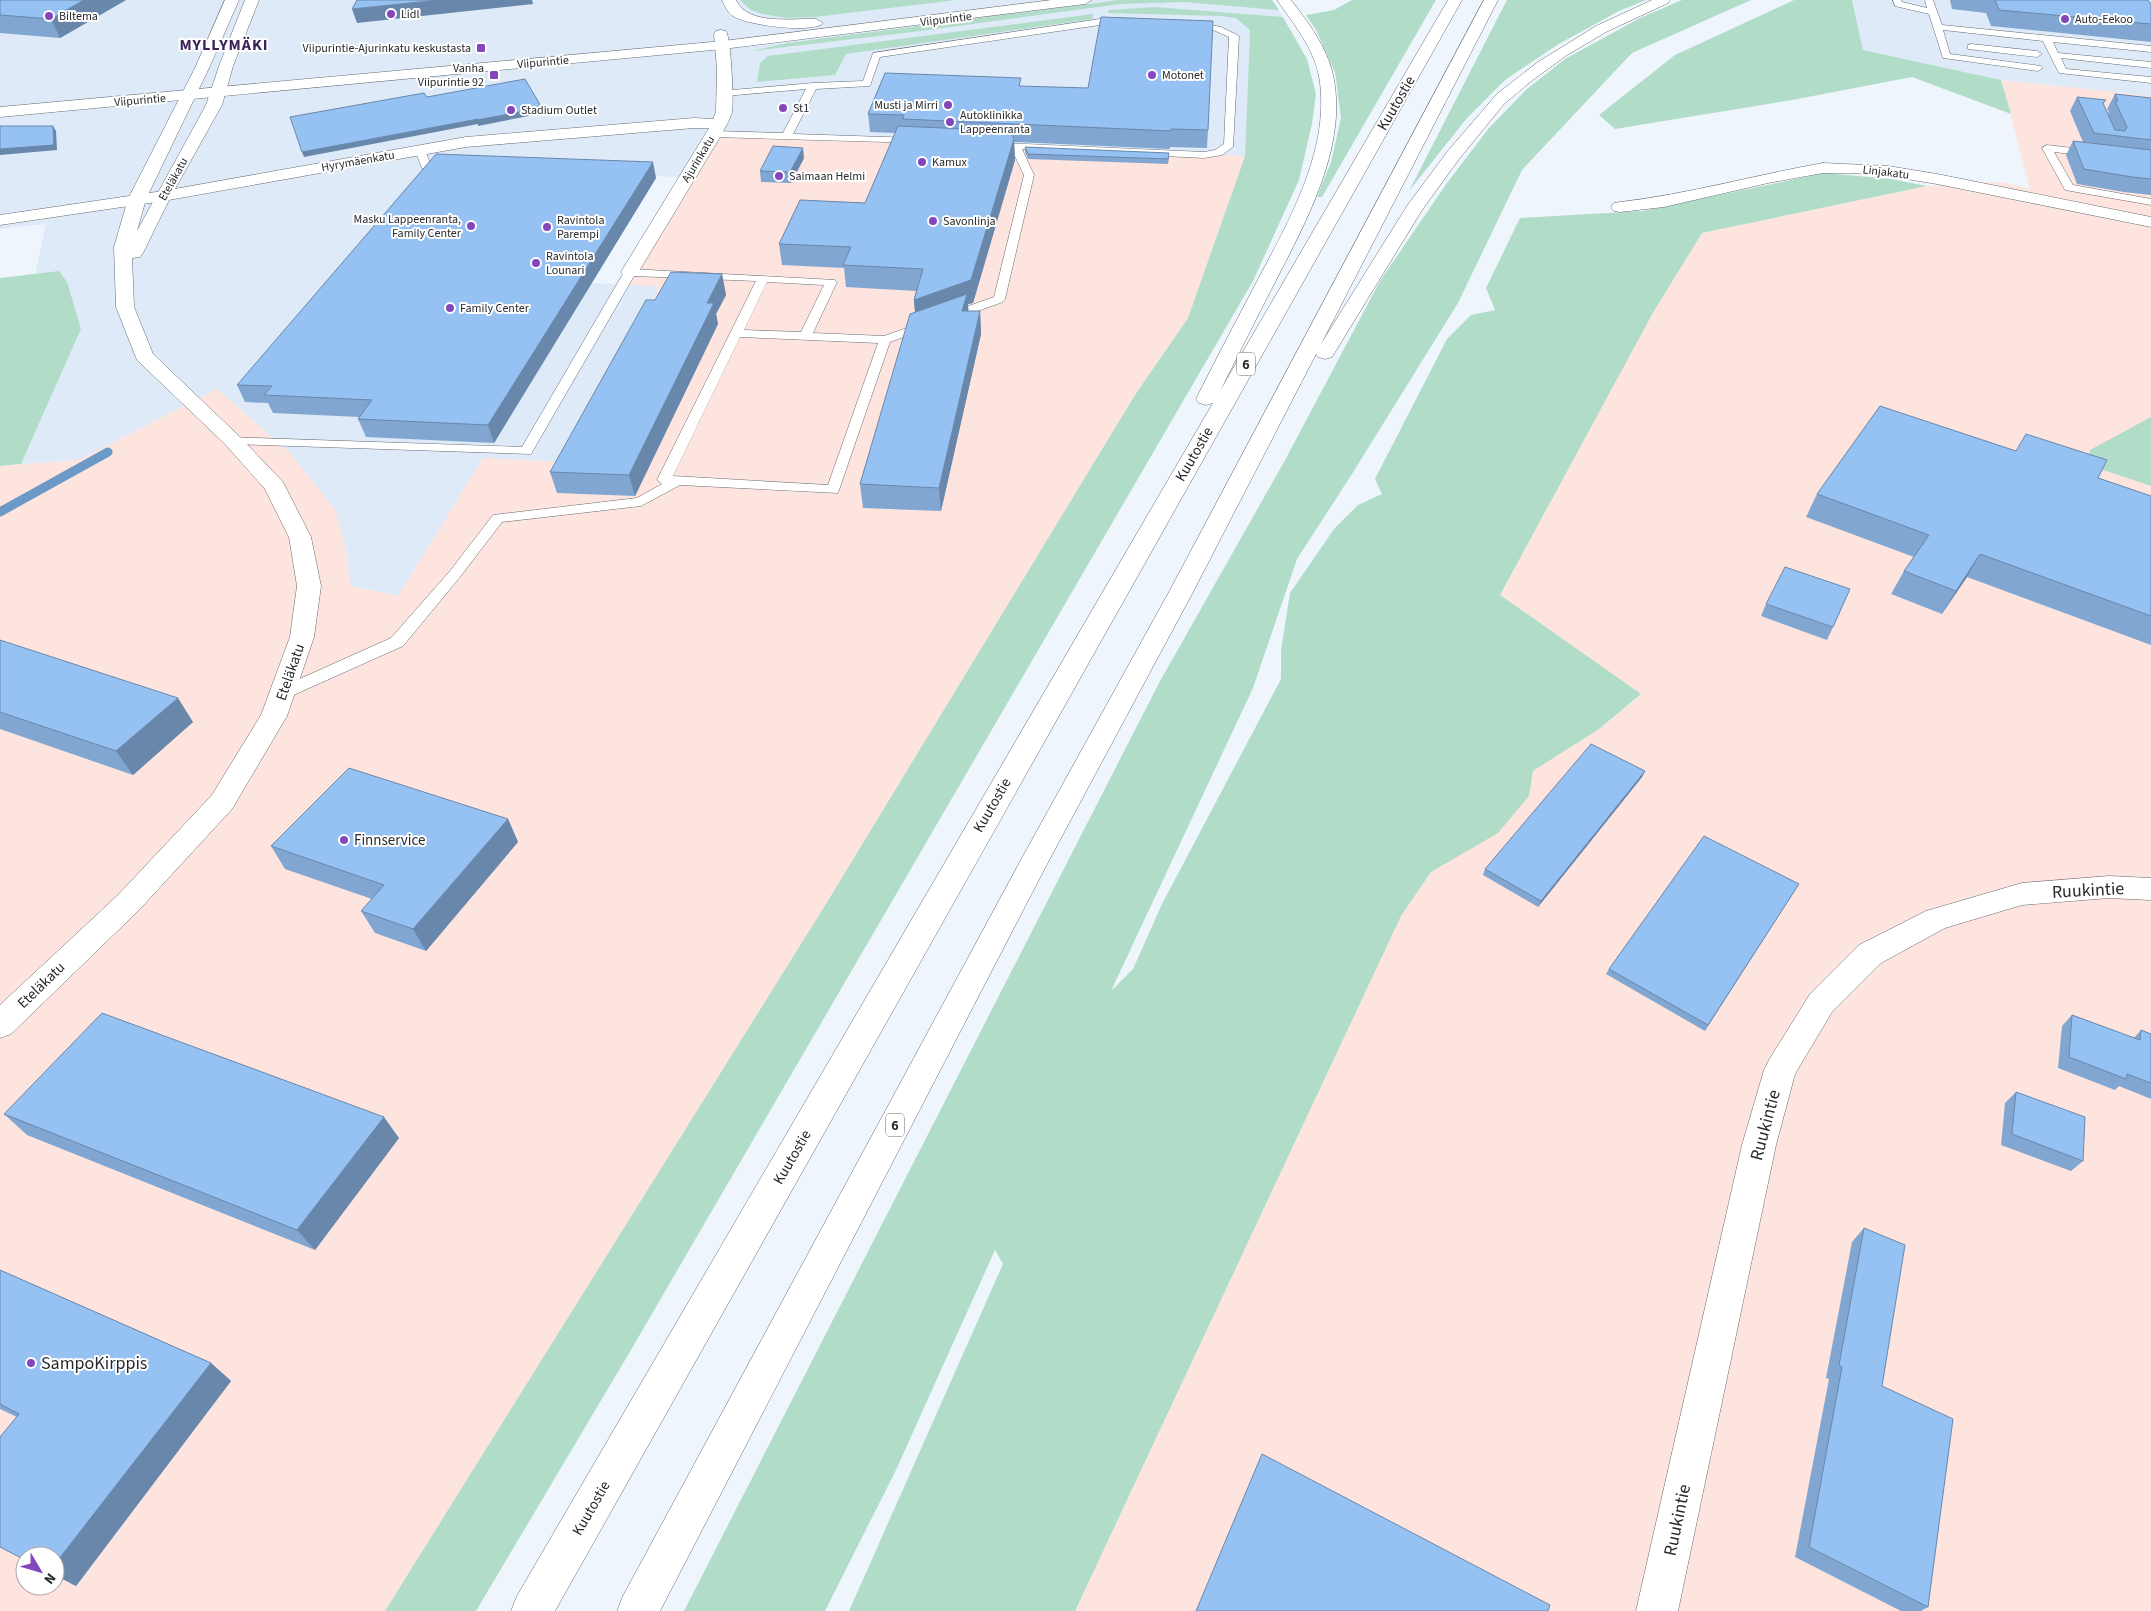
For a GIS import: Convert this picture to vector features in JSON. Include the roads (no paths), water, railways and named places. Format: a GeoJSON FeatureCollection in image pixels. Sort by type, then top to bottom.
{"type":"FeatureCollection","features":[{"type":"Feature","properties":{"kind":"main road","name":"Eteläkatu"},"geometry":{"type":"LineString","coordinates":[[0,1025],[128,903],[222,802],[274,716],[302,637],[308,586],[300,537],[275,487],[232,440],[144,356],[125,307],[122,277],[123,246],[137,199],[232,0]]}},
{"type":"Feature","properties":{"kind":"main road","name":"Eteläkatu"},"geometry":{"type":"LineString","coordinates":[[122,277],[163,196],[214,105],[252,0]]}},
{"type":"Feature","properties":{"kind":"main road"},"geometry":{"type":"LineString","coordinates":[[729,0],[736,12],[747,18],[769,22],[816,23]]}},
{"type":"Feature","properties":{"kind":"main road","name":"Viipurintie"},"geometry":{"type":"LineString","coordinates":[[722,40],[816,23],[1002,0]]}},
{"type":"Feature","properties":{"kind":"main road","name":"Viipurintie"},"geometry":{"type":"LineString","coordinates":[[0,100],[220,87],[722,40],[1085,0]]}},
{"type":"Feature","properties":{"kind":"main road"},"geometry":{"type":"LineString","coordinates":[[1037,727],[1298,220],[1321,156],[1328,107],[1326,76],[1305,26],[1284,0]]}},
{"type":"Feature","properties":{"kind":"main road","name":"Kuutostie"},"geometry":{"type":"LineString","coordinates":[[532,1611],[1455,0]]}},
{"type":"Feature","properties":{"kind":"main road","name":"6"},"geometry":{"type":"LineString","coordinates":[[638,1611],[1032,866],[1182,592],[1491,0]]}},
{"type":"Feature","properties":{"kind":"main road"},"geometry":{"type":"LineString","coordinates":[[1182,592],[1412,210],[1451,156],[1506,94],[1551,59],[1594,32],[1663,0]]}},
{"type":"Feature","properties":{"kind":"main road","name":"Ajurinkatu"},"geometry":{"type":"LineString","coordinates":[[630,272],[716,129],[724,112],[722,40]]}},
{"type":"Feature","properties":{"kind":"main road","name":"Viipurintie"},"geometry":{"type":"LineString","coordinates":[[0,112],[191,89]]}},
{"type":"Feature","properties":{"kind":"main road","name":"Hyrymäenkatu"},"geometry":{"type":"LineString","coordinates":[[0,220],[163,196],[420,150],[447,151],[475,141],[666,126],[716,129]]}},
{"type":"Feature","properties":{"kind":"main road","name":"Linjakatu"},"geometry":{"type":"LineString","coordinates":[[1620,207],[1664,202],[1768,178],[1823,168],[1853,168],[1888,171],[1937,179],[2151,222]]}},
{"type":"Feature","properties":{"kind":"main road","name":"Ruukintie"},"geometry":{"type":"LineString","coordinates":[[1657,1611],[1759,1145],[1780,1070],[1821,1003],[1870,954],[1936,919],[2022,894],[2109,887],[2151,889]]}},
{"type":"Feature","properties":{"kind":"lane"},"geometry":{"type":"LineString","coordinates":[[1897,0],[1898,4],[1932,12]]}},
{"type":"Feature","properties":{"kind":"lane"},"geometry":{"type":"LineString","coordinates":[[1929,0],[1938,27],[1952,46],[2037,54]]}},
{"type":"Feature","properties":{"kind":"lane"},"geometry":{"type":"LineString","coordinates":[[724,93],[867,84],[876,54],[1100,22],[1130,22]]}},
{"type":"Feature","properties":{"kind":"lane"},"geometry":{"type":"LineString","coordinates":[[997,145],[1204,155],[1218,152],[1229,145],[1234,36],[1223,29],[1210,25],[1180,24]]}},
{"type":"Feature","properties":{"kind":"lane"},"geometry":{"type":"LineString","coordinates":[[1938,27],[2151,49]]}},
{"type":"Feature","properties":{"kind":"lane"},"geometry":{"type":"LineString","coordinates":[[2046,39],[2062,71],[2151,80]]}},
{"type":"Feature","properties":{"kind":"lane"},"geometry":{"type":"LineString","coordinates":[[1952,46],[1946,56],[2038,68]]}},
{"type":"Feature","properties":{"kind":"lane"},"geometry":{"type":"LineString","coordinates":[[2054,55],[2151,65]]}},
{"type":"Feature","properties":{"kind":"lane"},"geometry":{"type":"LineString","coordinates":[[787,136],[813,86]]}},
{"type":"Feature","properties":{"kind":"lane"},"geometry":{"type":"LineString","coordinates":[[716,129],[787,136],[922,142]]}},
{"type":"Feature","properties":{"kind":"lane"},"geometry":{"type":"LineString","coordinates":[[736,333],[885,340],[999,299],[1029,174],[1015,146]]}},
{"type":"Feature","properties":{"kind":"lane"},"geometry":{"type":"LineString","coordinates":[[2104,155],[2047,148],[2069,188],[2151,202]]}},
{"type":"Feature","properties":{"kind":"lane"},"geometry":{"type":"LineString","coordinates":[[420,150],[431,167],[422,181]]}},
{"type":"Feature","properties":{"kind":"lane"},"geometry":{"type":"LineString","coordinates":[[232,440],[526,451],[630,272],[832,282],[805,336]]}},
{"type":"Feature","properties":{"kind":"lane"},"geometry":{"type":"LineString","coordinates":[[763,278],[664,480],[832,490],[885,340]]}},
{"type":"Feature","properties":{"kind":"lane"},"geometry":{"type":"LineString","coordinates":[[283,694],[397,642],[455,574],[498,518],[641,502],[677,481]]}},
{"type":"Feature","properties":{"kind":"waterway"},"geometry":{"type":"LineString","coordinates":[[0,512],[108,452]]}},
{"type":"Feature","properties":{"kind":"place","name":"Lidl"},"geometry":{"type":"Point","coordinates":[391,14]}},
{"type":"Feature","properties":{"kind":"place","name":"Biltema"},"geometry":{"type":"Point","coordinates":[49,16]}},
{"type":"Feature","properties":{"kind":"place","name":"Auto-Eekoo"},"geometry":{"type":"Point","coordinates":[2065,19]}},
{"type":"Feature","properties":{"kind":"place","name":"Viipurintie-Ajurinkatu keskustasta"},"geometry":{"type":"Point","coordinates":[481,48]}},
{"type":"Feature","properties":{"kind":"place","name":"Vanha Viipurintie 92"},"geometry":{"type":"Point","coordinates":[494,75]}},
{"type":"Feature","properties":{"kind":"place","name":"Motonet"},"geometry":{"type":"Point","coordinates":[1152,75]}},
{"type":"Feature","properties":{"kind":"place","name":"Musti ja Mirri"},"geometry":{"type":"Point","coordinates":[948,105]}},
{"type":"Feature","properties":{"kind":"place","name":"St1"},"geometry":{"type":"Point","coordinates":[783,108]}},
{"type":"Feature","properties":{"kind":"place","name":"Stadium Outlet"},"geometry":{"type":"Point","coordinates":[511,110]}},
{"type":"Feature","properties":{"kind":"place","name":"Autoklinikka Lappeenranta"},"geometry":{"type":"Point","coordinates":[950,122]}},
{"type":"Feature","properties":{"kind":"place","name":"Kamux"},"geometry":{"type":"Point","coordinates":[922,162]}},
{"type":"Feature","properties":{"kind":"place","name":"Saimaan Helmi"},"geometry":{"type":"Point","coordinates":[779,176]}},
{"type":"Feature","properties":{"kind":"place","name":"Savonlinja"},"geometry":{"type":"Point","coordinates":[933,221]}},
{"type":"Feature","properties":{"kind":"place","name":"Masku Lappeenranta, Family Center"},"geometry":{"type":"Point","coordinates":[471,226]}},
{"type":"Feature","properties":{"kind":"place","name":"Ravintola Parempi"},"geometry":{"type":"Point","coordinates":[547,227]}},
{"type":"Feature","properties":{"kind":"place","name":"Ravintola Lounari"},"geometry":{"type":"Point","coordinates":[536,263]}},
{"type":"Feature","properties":{"kind":"place","name":"Family Center"},"geometry":{"type":"Point","coordinates":[450,308]}},
{"type":"Feature","properties":{"kind":"place","name":"Finnservice"},"geometry":{"type":"Point","coordinates":[344,840]}},
{"type":"Feature","properties":{"kind":"place","name":"SampoKirppis"},"geometry":{"type":"Point","coordinates":[31,1363]}},
{"type":"Feature","properties":{"kind":"district","name":"MYLLYMÄKI"},"geometry":{"type":"Point","coordinates":[224,44]}}]}
